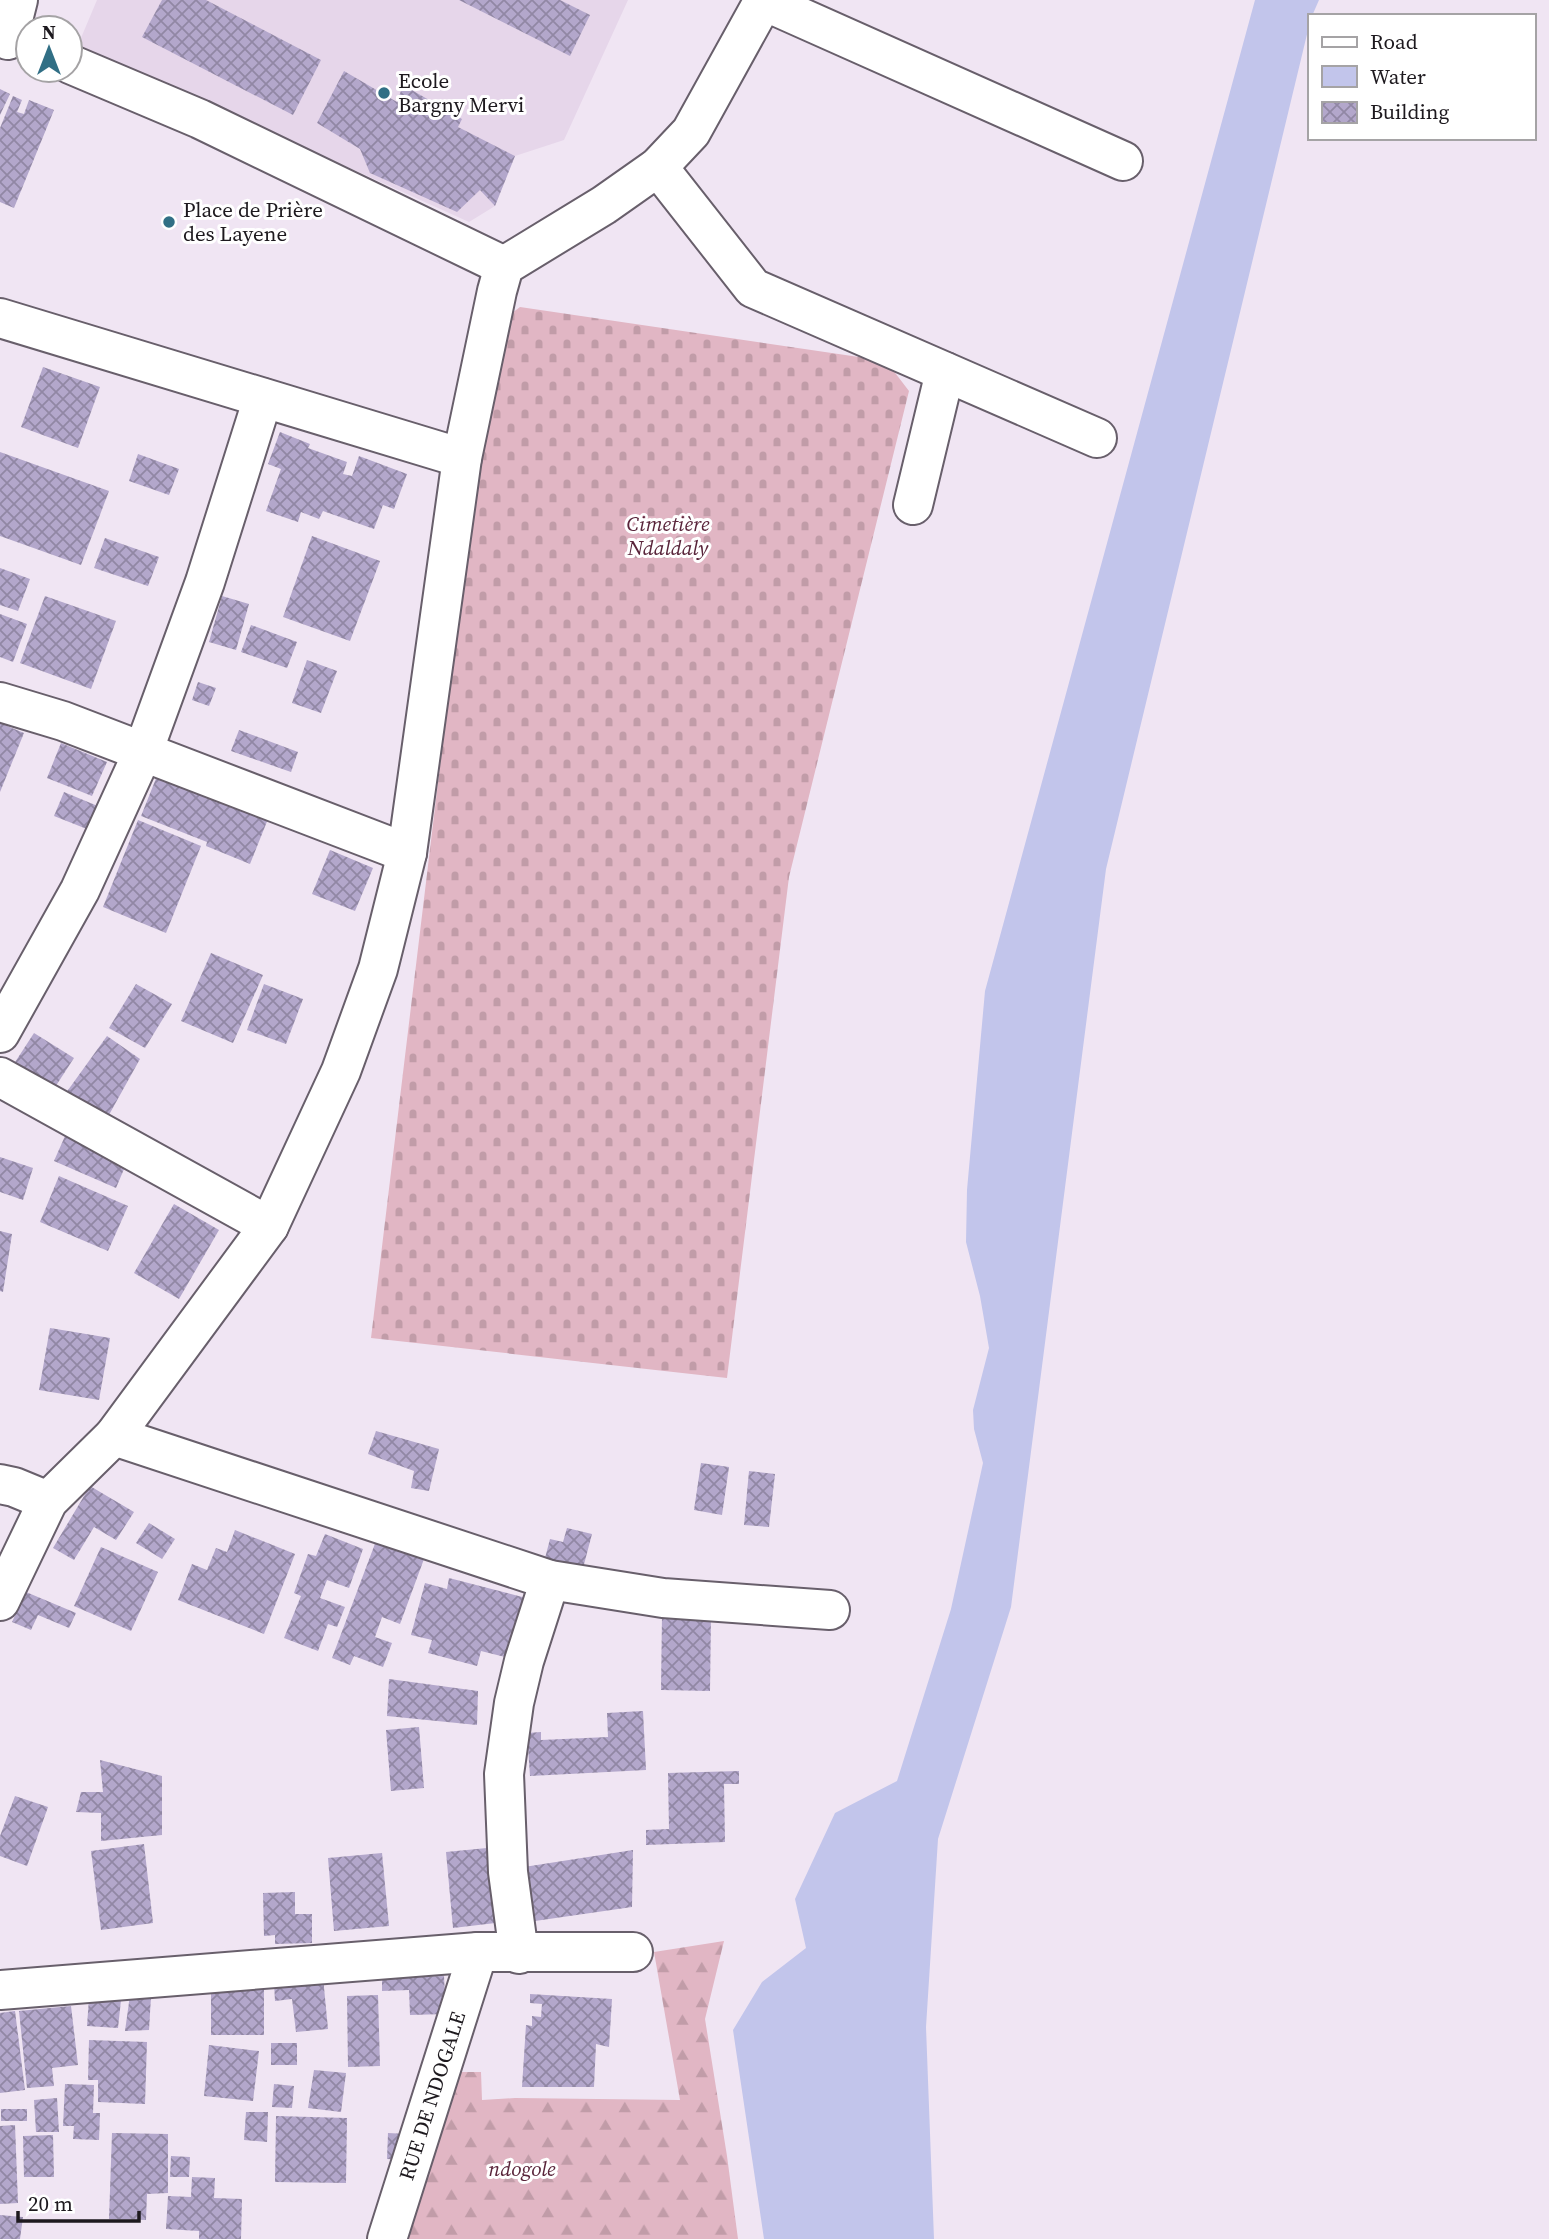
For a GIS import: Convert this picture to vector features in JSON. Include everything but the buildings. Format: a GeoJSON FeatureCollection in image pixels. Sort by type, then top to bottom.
{"type":"FeatureCollection","features":[{"type":"Feature","properties":{"kind":"street"},"geometry":{"type":"LineString","coordinates":[[12,43],[18,0]]}},
{"type":"Feature","properties":{"kind":"street"},"geometry":{"type":"LineString","coordinates":[[0,1601],[48,1501],[114,1436],[269,1226],[341,1071],[378,969],[407,853],[462,458],[504,266],[604,205],[658,167],[691,132],[764,1],[1123,161]]}},
{"type":"Feature","properties":{"kind":"street"},"geometry":{"type":"LineString","coordinates":[[84,70],[200,120],[504,266]]}},
{"type":"Feature","properties":{"kind":"street"},"geometry":{"type":"LineString","coordinates":[[658,167],[753,288],[1097,438]]}},
{"type":"Feature","properties":{"kind":"street"},"geometry":{"type":"LineString","coordinates":[[0,318],[462,458]]}},
{"type":"Feature","properties":{"kind":"street"},"geometry":{"type":"LineString","coordinates":[[913,505],[945,372]]}},
{"type":"Feature","properties":{"kind":"street"},"geometry":{"type":"LineString","coordinates":[[0,1033],[79,890],[143,752],[205,582],[262,398]]}},
{"type":"Feature","properties":{"kind":"street"},"geometry":{"type":"LineString","coordinates":[[0,702],[63,721],[407,853]]}},
{"type":"Feature","properties":{"kind":"street"},"geometry":{"type":"LineString","coordinates":[[0,1077],[269,1226]]}},
{"type":"Feature","properties":{"kind":"street"},"geometry":{"type":"LineString","coordinates":[[114,1436],[550,1580],[663,1598],[830,1610]]}},
{"type":"Feature","properties":{"kind":"street"},"geometry":{"type":"LineString","coordinates":[[0,1484],[48,1501]]}},
{"type":"Feature","properties":{"kind":"street"},"geometry":{"type":"LineString","coordinates":[[519,1954],[508,1872],[504,1774],[514,1703],[524,1661],[550,1580]]}},
{"type":"Feature","properties":{"kind":"street"},"geometry":{"type":"LineString","coordinates":[[0,1990],[478,1952],[633,1952]]}},
{"type":"Feature","properties":{"kind":"street","name":"RUE DE NDOGALE"},"geometry":{"type":"LineString","coordinates":[[387,2239],[478,1952]]}},
{"type":"Feature","properties":{"kind":"shaded area","name":"Ecole Bargny Mervi"},"geometry":{"type":"Polygon","coordinates":[[[97,0],[628,0],[564,140],[515,156],[495,206],[469,222],[84,48],[84,31],[97,0]]]}},
{"type":"Feature","properties":{"kind":"green space","name":"Cimetière Ndaldaly"},"geometry":{"type":"Polygon","coordinates":[[[520,307],[886,361],[909,391],[789,877],[727,1378],[371,1338],[493,327],[520,307]]]}},
{"type":"Feature","properties":{"kind":"green space","name":"ndogole"},"geometry":{"type":"Polygon","coordinates":[[[724,1941],[705,2019],[738,2239],[408,2239],[459,2072],[481,2072],[482,2100],[680,2100],[654,1952],[724,1941]]]}},
{"type":"Feature","properties":{"kind":"water"},"geometry":{"type":"Polygon","coordinates":[[[1255,0],[1319,0],[1313,14],[1308,14],[1308,30],[1106,869],[1011,1607],[938,1839],[926,2027],[934,2239],[764,2239],[733,2030],[762,1982],[806,1948],[795,1899],[835,1813],[897,1781],[951,1609],[983,1463],[974,1429],[973,1410],[989,1348],[980,1296],[966,1242],[967,1190],[985,991],[1255,0]]]}},
{"type":"Feature","properties":{"kind":"place","name":"Ecole Bargny Mervi"},"geometry":{"type":"Point","coordinates":[384,93]}},
{"type":"Feature","properties":{"kind":"place","name":"Place de Prière des Layene"},"geometry":{"type":"Point","coordinates":[169,222]}}]}
